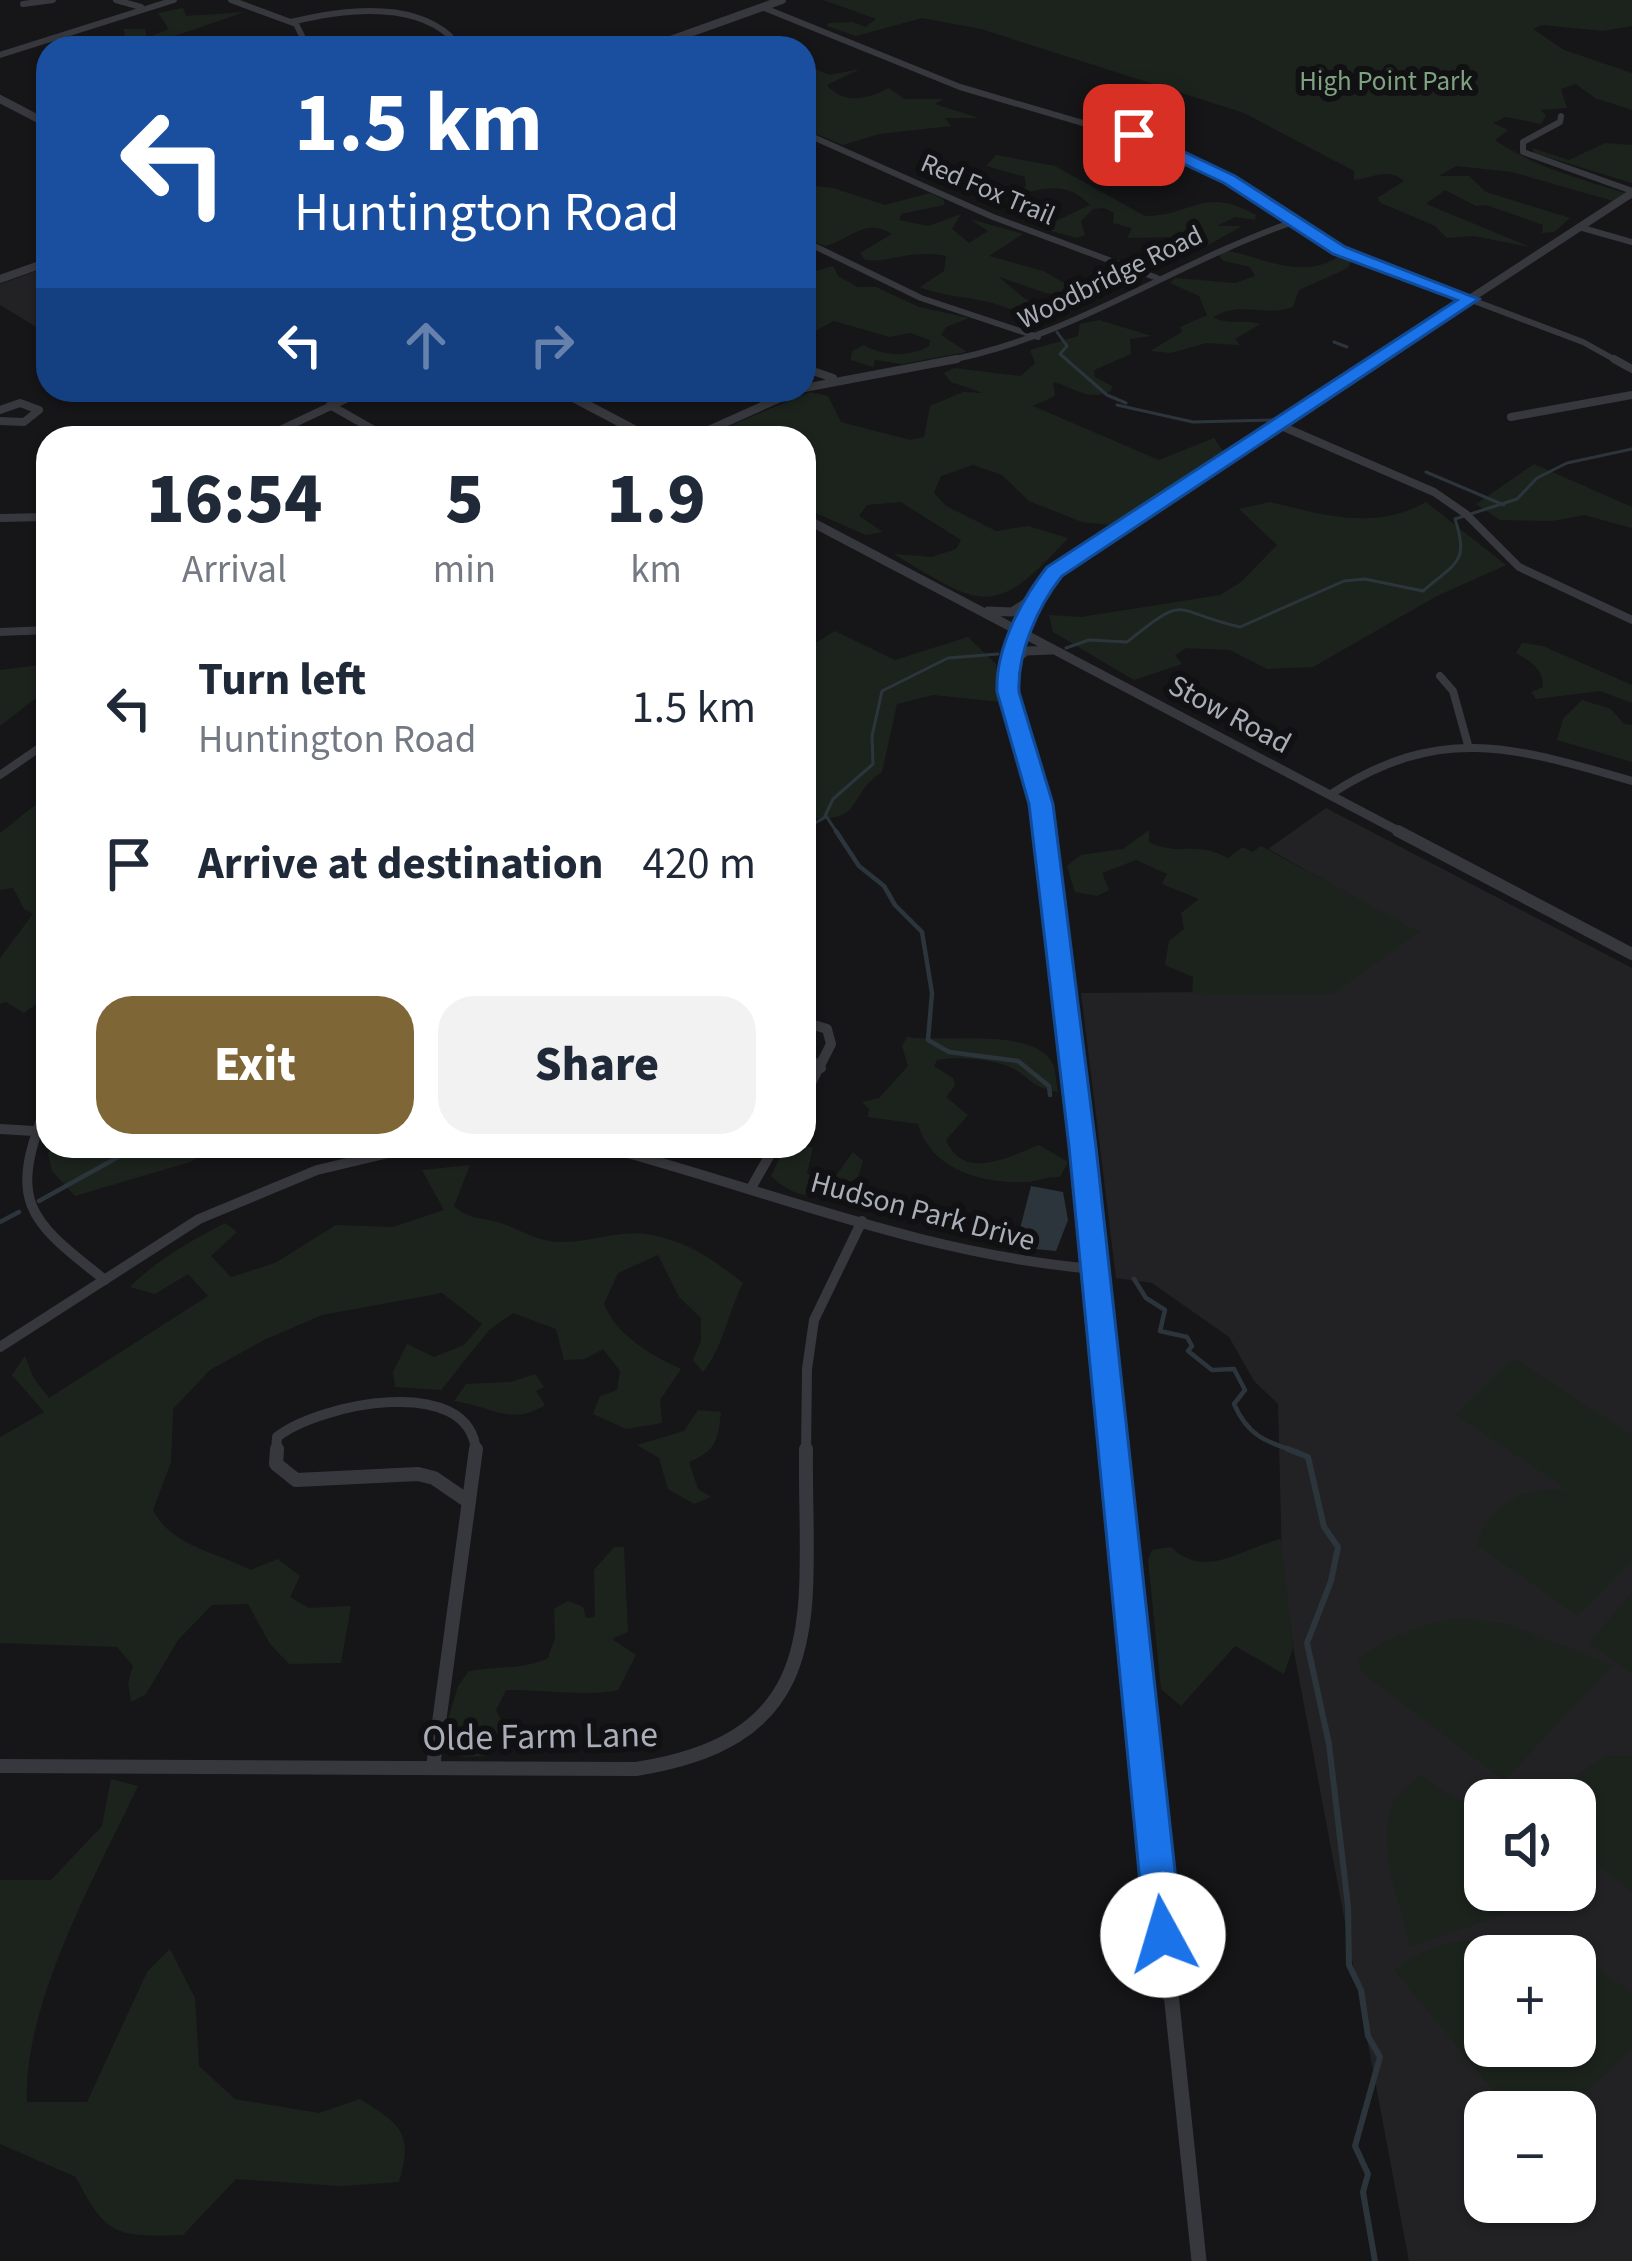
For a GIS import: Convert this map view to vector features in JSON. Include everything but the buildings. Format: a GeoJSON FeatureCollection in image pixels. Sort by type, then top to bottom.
{"type":"FeatureCollection","features":[{"type":"Feature","properties":{"kind":"street"},"geometry":{"type":"LineString","coordinates":[[23,4],[53,0]]}},
{"type":"Feature","properties":{"kind":"street"},"geometry":{"type":"LineString","coordinates":[[116,0],[141,7]]}},
{"type":"Feature","properties":{"kind":"street"},"geometry":{"type":"LineString","coordinates":[[67,36],[141,7],[174,0]]}},
{"type":"Feature","properties":{"kind":"street"},"geometry":{"type":"LineString","coordinates":[[231,0],[291,22],[303,36]]}},
{"type":"Feature","properties":{"kind":"street"},"geometry":{"type":"LineString","coordinates":[[681,36],[782,0]]}},
{"type":"Feature","properties":{"kind":"street"},"geometry":{"type":"LineString","coordinates":[[351,9],[362,1]]}},
{"type":"Feature","properties":{"kind":"street"},"geometry":{"type":"LineString","coordinates":[[390,2],[396,9]]}},
{"type":"Feature","properties":{"kind":"street"},"geometry":{"type":"LineString","coordinates":[[762,7],[960,87],[1168,148],[1230,179],[1290,223],[1356,258],[1583,342],[1632,369]]}},
{"type":"Feature","properties":{"kind":"street"},"geometry":{"type":"LineString","coordinates":[[291,22],[351,9],[396,9],[442,24],[449,36]]}},
{"type":"Feature","properties":{"kind":"street"},"geometry":{"type":"LineString","coordinates":[[0,55],[36,46]]}},
{"type":"Feature","properties":{"kind":"street"},"geometry":{"type":"LineString","coordinates":[[0,99],[36,118]]}},
{"type":"Feature","properties":{"kind":"street"},"geometry":{"type":"LineString","coordinates":[[1562,116],[1560,122],[1522,142],[1522,152],[1632,192]]}},
{"type":"Feature","properties":{"kind":"street","name":"Red Fox Trail"},"geometry":{"type":"LineString","coordinates":[[816,138],[1010,224],[1157,278]]}},
{"type":"Feature","properties":{"kind":"street"},"geometry":{"type":"LineString","coordinates":[[967,603],[1005,614],[1020,609],[1068,561],[1632,192]]}},
{"type":"Feature","properties":{"kind":"street","name":"Woodbridge Road"},"geometry":{"type":"LineString","coordinates":[[816,385],[964,360],[1038,338],[1210,251],[1290,223]]}},
{"type":"Feature","properties":{"kind":"street"},"geometry":{"type":"LineString","coordinates":[[1579,227],[1632,242]]}},
{"type":"Feature","properties":{"kind":"street"},"geometry":{"type":"LineString","coordinates":[[816,248],[921,298],[1038,338]]}},
{"type":"Feature","properties":{"kind":"street"},"geometry":{"type":"LineString","coordinates":[[0,279],[36,266]]}},
{"type":"Feature","properties":{"kind":"street"},"geometry":{"type":"LineString","coordinates":[[816,372],[836,380]]}},
{"type":"Feature","properties":{"kind":"street"},"geometry":{"type":"LineString","coordinates":[[1511,417],[1632,395]]}},
{"type":"Feature","properties":{"kind":"street"},"geometry":{"type":"LineString","coordinates":[[0,396],[13,404]]}},
{"type":"Feature","properties":{"kind":"street"},"geometry":{"type":"LineString","coordinates":[[287,426],[336,402]]}},
{"type":"Feature","properties":{"kind":"street"},"geometry":{"type":"LineString","coordinates":[[582,402],[627,426]]}},
{"type":"Feature","properties":{"kind":"street","name":"Woodbridge Road"},"geometry":{"type":"LineString","coordinates":[[718,426],[772,402]]}},
{"type":"Feature","properties":{"kind":"street"},"geometry":{"type":"LineString","coordinates":[[0,410],[13,404],[33,405],[39,414],[23,422],[0,421]]}},
{"type":"Feature","properties":{"kind":"street"},"geometry":{"type":"LineString","coordinates":[[329,405],[367,426]]}},
{"type":"Feature","properties":{"kind":"street"},"geometry":{"type":"LineString","coordinates":[[1279,425],[1433,492],[1469,517],[1519,567],[1632,620]]}},
{"type":"Feature","properties":{"kind":"street"},"geometry":{"type":"LineString","coordinates":[[0,518],[36,517]]}},
{"type":"Feature","properties":{"kind":"street","name":"Stow Road"},"geometry":{"type":"LineString","coordinates":[[816,524],[1632,954]]}},
{"type":"Feature","properties":{"kind":"street"},"geometry":{"type":"LineString","coordinates":[[1035,596],[1009,665],[1008,692],[1041,804],[1199,2261]]}},
{"type":"Feature","properties":{"kind":"street"},"geometry":{"type":"LineString","coordinates":[[0,632],[36,630]]}},
{"type":"Feature","properties":{"kind":"street"},"geometry":{"type":"LineString","coordinates":[[1009,665],[1031,650],[1063,653]]}},
{"type":"Feature","properties":{"kind":"street"},"geometry":{"type":"LineString","coordinates":[[1440,676],[1453,691],[1468,745]]}},
{"type":"Feature","properties":{"kind":"street"},"geometry":{"type":"LineString","coordinates":[[1330,794],[1399,754],[1468,745],[1632,781]]}},
{"type":"Feature","properties":{"kind":"street"},"geometry":{"type":"LineString","coordinates":[[0,775],[36,750]]}},
{"type":"Feature","properties":{"kind":"street"},"geometry":{"type":"LineString","coordinates":[[816,1025],[831,1036],[816,1077]]}},
{"type":"Feature","properties":{"kind":"street"},"geometry":{"type":"LineString","coordinates":[[816,1064],[821,1068]]}},
{"type":"Feature","properties":{"kind":"street"},"geometry":{"type":"LineString","coordinates":[[36,1127],[23,1176],[32,1212],[53,1240],[105,1280]]}},
{"type":"Feature","properties":{"kind":"street"},"geometry":{"type":"LineString","coordinates":[[0,1129],[34,1131]]}},
{"type":"Feature","properties":{"kind":"street"},"geometry":{"type":"LineString","coordinates":[[0,1347],[158,1243],[246,1197],[317,1170],[368,1158]]}},
{"type":"Feature","properties":{"kind":"street","name":"Hudson Park Drive"},"geometry":{"type":"LineString","coordinates":[[645,1158],[1005,1262],[1095,1269]]}},
{"type":"Feature","properties":{"kind":"street"},"geometry":{"type":"LineString","coordinates":[[751,1188],[768,1158]]}},
{"type":"Feature","properties":{"kind":"street","name":"Olde Farm Lane"},"geometry":{"type":"LineString","coordinates":[[0,1766],[635,1769],[671,1765],[718,1750],[738,1738],[782,1695],[800,1660],[807,1369],[814,1320],[862,1221]]}},
{"type":"Feature","properties":{"kind":"street"},"geometry":{"type":"LineString","coordinates":[[433,1767],[470,1502],[474,1434],[447,1409],[407,1402],[317,1411],[301,1416],[277,1437],[276,1464],[296,1480],[418,1474],[434,1478],[470,1502]]}},
{"type":"Feature","properties":{"kind":"shaded area"},"geometry":{"type":"Polygon","coordinates":[[[36,271],[36,327],[0,305],[0,284],[36,271]]]}},
{"type":"Feature","properties":{"kind":"shaded area"},"geometry":{"type":"Polygon","coordinates":[[[1326,808],[1632,968],[1632,2261],[1409,2261],[1294,1652],[1282,1561],[1278,1404],[1254,1381],[1229,1337],[1152,1283],[1116,1278],[1081,993],[1336,991],[1414,931],[1268,849],[1326,808]]]}},
{"type":"Feature","properties":{"kind":"shaded area"},"geometry":{"type":"Polygon","coordinates":[[[1031,1186],[1063,1192],[1068,1220],[1056,1251],[1035,1249],[1017,1240],[1031,1186]]]}},
{"type":"Feature","properties":{"kind":"green space","name":"High Point Park"},"geometry":{"type":"Polygon","coordinates":[[[823,0],[1632,0],[1632,26],[1603,31],[1542,25],[1533,29],[1564,50],[1632,73],[1632,110],[1595,98],[1576,84],[1561,89],[1567,108],[1541,110],[1546,116],[1541,124],[1506,117],[1493,123],[1508,130],[1495,140],[1509,149],[1625,193],[1613,201],[1512,172],[1456,166],[1439,176],[1469,176],[1486,192],[1570,218],[1554,232],[1542,233],[1543,225],[1486,205],[1476,206],[1445,190],[1426,204],[1530,247],[1473,236],[1447,238],[1435,226],[1381,203],[1377,198],[1404,181],[1398,177],[1386,174],[1354,180],[1354,171],[1244,113],[981,29],[922,18],[856,36],[828,23],[853,22],[866,27],[876,19],[823,0]]]}},
{"type":"Feature","properties":{"kind":"green space"},"geometry":{"type":"Polygon","coordinates":[[[183,8],[186,16],[245,12],[181,34],[152,36],[169,29],[158,13],[183,8]]]}},
{"type":"Feature","properties":{"kind":"green space"},"geometry":{"type":"Polygon","coordinates":[[[124,29],[145,29],[147,36],[125,36],[124,29]]]}},
{"type":"Feature","properties":{"kind":"green space"},"geometry":{"type":"Polygon","coordinates":[[[816,69],[829,75],[860,69],[827,85],[848,98],[889,88],[904,99],[944,99],[935,104],[979,118],[945,118],[951,126],[879,134],[843,145],[816,134],[816,69]]]}},
{"type":"Feature","properties":{"kind":"green space"},"geometry":{"type":"Polygon","coordinates":[[[1605,143],[1632,145],[1632,183],[1534,153],[1532,148],[1569,160],[1605,143]]]}},
{"type":"Feature","properties":{"kind":"green space"},"geometry":{"type":"Polygon","coordinates":[[[996,155],[1055,166],[1145,216],[1223,202],[1256,215],[1255,220],[1235,217],[1217,226],[1242,226],[1203,248],[1188,250],[1180,237],[1127,238],[1132,228],[1113,223],[1114,213],[1104,208],[1093,209],[1081,221],[1085,235],[1077,238],[1041,228],[1090,205],[1065,189],[1018,194],[1026,186],[1025,177],[986,166],[996,155]]]}},
{"type":"Feature","properties":{"kind":"green space"},"geometry":{"type":"Polygon","coordinates":[[[816,186],[885,205],[930,193],[944,200],[944,205],[901,214],[899,220],[928,226],[961,214],[952,229],[969,243],[988,231],[970,219],[1023,234],[989,256],[1043,271],[1073,288],[1103,296],[1096,300],[1046,293],[999,277],[1025,299],[1077,310],[1028,321],[1004,307],[920,287],[944,271],[946,256],[865,260],[860,253],[892,234],[882,229],[866,228],[825,246],[816,242],[816,186]]]}},
{"type":"Feature","properties":{"kind":"green space"},"geometry":{"type":"Polygon","coordinates":[[[1229,251],[1299,267],[1327,263],[1341,255],[1352,259],[1348,268],[1299,290],[1293,307],[1234,310],[1213,317],[1260,324],[1235,339],[1240,345],[1206,343],[1171,353],[1150,351],[1182,332],[1180,327],[1207,315],[1199,296],[1170,283],[1175,278],[1235,283],[1255,276],[1250,267],[1224,261],[1216,253],[1229,251]]]}},
{"type":"Feature","properties":{"kind":"green space"},"geometry":{"type":"Polygon","coordinates":[[[833,266],[838,276],[858,287],[876,287],[919,307],[969,318],[946,327],[941,335],[967,352],[902,364],[875,360],[873,367],[851,360],[852,351],[864,345],[905,354],[922,350],[930,340],[910,333],[890,337],[834,321],[816,331],[816,271],[833,266]]]}},
{"type":"Feature","properties":{"kind":"green space"},"geometry":{"type":"Polygon","coordinates":[[[1099,320],[1152,336],[1130,339],[1131,354],[1094,370],[1095,377],[1112,386],[1111,391],[1089,395],[1053,382],[1055,396],[1033,406],[1159,460],[1214,438],[1223,451],[1111,525],[1082,522],[1029,501],[1002,475],[973,465],[941,476],[934,493],[946,506],[996,531],[1028,526],[1068,538],[1005,593],[969,594],[894,554],[932,557],[956,549],[961,540],[901,502],[867,505],[859,516],[883,532],[866,535],[816,513],[816,426],[729,426],[786,402],[816,402],[816,393],[828,396],[841,422],[910,440],[924,437],[930,406],[963,392],[983,393],[951,382],[944,373],[954,368],[1021,376],[1035,363],[1030,350],[1078,336],[1080,324],[1099,320]]]}},
{"type":"Feature","properties":{"kind":"green space"},"geometry":{"type":"Polygon","coordinates":[[[1534,464],[1632,507],[1632,528],[1584,515],[1552,521],[1500,520],[1476,504],[1534,464]]]}},
{"type":"Feature","properties":{"kind":"green space"},"geometry":{"type":"Polygon","coordinates":[[[1270,502],[1368,518],[1407,511],[1426,502],[1506,565],[1437,596],[1313,667],[1267,669],[1230,650],[1186,648],[1175,655],[1182,664],[1134,680],[1053,632],[1049,615],[1081,617],[1220,595],[1241,582],[1277,545],[1239,509],[1270,502]]]}},
{"type":"Feature","properties":{"kind":"green space"},"geometry":{"type":"Polygon","coordinates":[[[835,631],[895,660],[968,637],[996,664],[1001,702],[933,695],[897,704],[882,772],[846,813],[816,818],[816,643],[835,631]]]}},
{"type":"Feature","properties":{"kind":"green space"},"geometry":{"type":"Polygon","coordinates":[[[1522,643],[1543,646],[1632,685],[1632,703],[1600,691],[1536,699],[1531,692],[1543,687],[1541,675],[1516,653],[1522,643]]]}},
{"type":"Feature","properties":{"kind":"green space"},"geometry":{"type":"Polygon","coordinates":[[[36,666],[36,698],[0,726],[0,670],[36,666]]]}},
{"type":"Feature","properties":{"kind":"green space"},"geometry":{"type":"Polygon","coordinates":[[[1582,700],[1611,709],[1624,724],[1632,725],[1632,762],[1557,740],[1563,719],[1582,700]]]}},
{"type":"Feature","properties":{"kind":"green space"},"geometry":{"type":"Polygon","coordinates":[[[36,804],[36,1004],[24,1013],[6,1002],[0,1004],[0,958],[33,914],[24,909],[13,888],[0,890],[0,833],[36,804]]]}},
{"type":"Feature","properties":{"kind":"green space"},"geometry":{"type":"Polygon","coordinates":[[[1149,830],[1149,842],[1159,846],[1206,850],[1228,858],[1243,847],[1252,852],[1261,846],[1419,932],[1333,994],[1192,995],[1193,977],[1165,965],[1169,941],[1184,929],[1181,913],[1199,899],[1162,884],[1167,874],[1136,860],[1102,873],[1109,890],[1097,896],[1075,892],[1067,866],[1081,855],[1123,849],[1149,830]]]}},
{"type":"Feature","properties":{"kind":"green space"},"geometry":{"type":"Polygon","coordinates":[[[907,1037],[1008,1040],[1043,1052],[1053,1064],[1058,1092],[988,1061],[945,1059],[934,1066],[953,1078],[955,1086],[946,1097],[968,1115],[946,1140],[954,1153],[964,1160],[988,1163],[1039,1145],[1068,1162],[1060,1177],[1007,1182],[974,1176],[933,1152],[918,1124],[868,1117],[869,1109],[862,1102],[879,1098],[908,1066],[902,1046],[907,1037]]]}},
{"type":"Feature","properties":{"kind":"green space"},"geometry":{"type":"Polygon","coordinates":[[[853,1152],[863,1161],[858,1177],[824,1194],[803,1195],[771,1176],[779,1158],[811,1158],[807,1174],[832,1181],[853,1152]]]}},
{"type":"Feature","properties":{"kind":"green space"},"geometry":{"type":"Polygon","coordinates":[[[49,1158],[197,1158],[75,1196],[52,1171],[49,1158]]]}},
{"type":"Feature","properties":{"kind":"green space"},"geometry":{"type":"Polygon","coordinates":[[[470,1165],[454,1206],[468,1215],[550,1241],[628,1233],[665,1238],[700,1253],[743,1283],[703,1372],[693,1360],[701,1341],[701,1318],[679,1297],[658,1255],[618,1273],[604,1304],[617,1326],[681,1369],[660,1400],[662,1423],[626,1429],[593,1414],[600,1396],[617,1390],[620,1371],[603,1349],[585,1359],[564,1360],[556,1329],[513,1313],[489,1330],[441,1390],[395,1387],[393,1372],[407,1344],[434,1357],[464,1345],[482,1324],[442,1293],[322,1315],[210,1370],[173,1409],[171,1462],[153,1510],[183,1540],[250,1570],[278,1559],[300,1576],[290,1597],[309,1608],[351,1606],[341,1663],[289,1664],[270,1644],[248,1604],[212,1605],[178,1640],[146,1694],[131,1702],[128,1683],[133,1666],[117,1647],[0,1643],[0,1437],[44,1412],[12,1375],[25,1356],[49,1398],[208,1296],[188,1274],[155,1294],[130,1287],[199,1237],[225,1223],[237,1232],[211,1256],[231,1277],[275,1263],[336,1225],[393,1227],[444,1210],[422,1170],[470,1165]]]}},
{"type":"Feature","properties":{"kind":"green space"},"geometry":{"type":"Polygon","coordinates":[[[1514,1358],[1632,1435],[1632,1560],[1578,1616],[1477,1545],[1490,1517],[1511,1500],[1538,1491],[1568,1490],[1456,1415],[1514,1358]]]}},
{"type":"Feature","properties":{"kind":"green space"},"geometry":{"type":"Polygon","coordinates":[[[535,1374],[544,1387],[536,1391],[545,1405],[533,1411],[510,1414],[454,1401],[466,1384],[511,1382],[535,1374]]]}},
{"type":"Feature","properties":{"kind":"green space"},"geometry":{"type":"Polygon","coordinates":[[[698,1410],[721,1412],[714,1443],[689,1462],[698,1489],[711,1497],[694,1504],[668,1489],[659,1458],[637,1445],[684,1431],[698,1410]]]}},
{"type":"Feature","properties":{"kind":"green space"},"geometry":{"type":"Polygon","coordinates":[[[1281,1539],[1293,1648],[1284,1674],[1235,1646],[1181,1706],[1161,1689],[1148,1560],[1152,1550],[1171,1547],[1184,1557],[1211,1562],[1281,1539]]]}},
{"type":"Feature","properties":{"kind":"green space"},"geometry":{"type":"Polygon","coordinates":[[[614,1547],[624,1547],[628,1632],[612,1639],[636,1655],[618,1690],[506,1690],[496,1710],[506,1729],[486,1756],[462,1757],[445,1730],[458,1686],[469,1671],[548,1658],[555,1638],[554,1609],[568,1601],[583,1607],[586,1618],[595,1617],[594,1570],[614,1547]]]}},
{"type":"Feature","properties":{"kind":"green space"},"geometry":{"type":"Polygon","coordinates":[[[1632,1592],[1632,1673],[1589,1643],[1632,1592]]]}},
{"type":"Feature","properties":{"kind":"green space"},"geometry":{"type":"Polygon","coordinates":[[[1449,1620],[1507,1624],[1613,1665],[1501,1779],[1360,1671],[1359,1658],[1383,1643],[1449,1620]]]}},
{"type":"Feature","properties":{"kind":"green space"},"geometry":{"type":"Polygon","coordinates":[[[1606,1756],[1632,1756],[1632,1892],[1596,1864],[1596,1779],[1570,1779],[1606,1756]]]}},
{"type":"Feature","properties":{"kind":"green space"},"geometry":{"type":"Polygon","coordinates":[[[1420,1775],[1464,1803],[1464,1911],[1512,1911],[1410,1947],[1388,1858],[1388,1821],[1401,1792],[1420,1775]]]}},
{"type":"Feature","properties":{"kind":"green space"},"geometry":{"type":"Polygon","coordinates":[[[111,1779],[138,1786],[49,1982],[29,2064],[27,2102],[87,2102],[147,1972],[170,1949],[195,1998],[199,2066],[235,2099],[319,2113],[360,2099],[400,2131],[405,2151],[399,2182],[341,2186],[236,2179],[183,2235],[143,2235],[106,2222],[76,2177],[0,2144],[0,1880],[51,1880],[102,1826],[111,1779]]]}},
{"type":"Feature","properties":{"kind":"green space"},"geometry":{"type":"Polygon","coordinates":[[[1464,1942],[1464,2055],[1394,1970],[1440,1946],[1464,1942]]]}},
{"type":"Feature","properties":{"kind":"green space"},"geometry":{"type":"Polygon","coordinates":[[[1596,1969],[1632,1992],[1632,2049],[1587,2091],[1494,2091],[1474,2067],[1596,2067],[1596,1969]]]}},
{"type":"Feature","properties":{"kind":"waterway"},"geometry":{"type":"LineString","coordinates":[[1057,332],[1067,346],[1060,354],[1107,395],[1126,403]]}},
{"type":"Feature","properties":{"kind":"waterway"},"geometry":{"type":"LineString","coordinates":[[1334,342],[1347,347]]}},
{"type":"Feature","properties":{"kind":"waterway"},"geometry":{"type":"LineString","coordinates":[[1117,405],[1193,422],[1275,420]]}},
{"type":"Feature","properties":{"kind":"waterway"},"geometry":{"type":"LineString","coordinates":[[1502,504],[1517,499],[1537,478],[1567,463],[1632,449]]}},
{"type":"Feature","properties":{"kind":"waterway"},"geometry":{"type":"LineString","coordinates":[[1426,472],[1502,504]]}},
{"type":"Feature","properties":{"kind":"waterway"},"geometry":{"type":"LineString","coordinates":[[1066,648],[1089,640],[1127,642],[1172,611],[1240,627],[1344,581],[1365,579],[1423,591],[1457,561],[1461,545],[1455,519],[1502,504]]}},
{"type":"Feature","properties":{"kind":"waterway"},"geometry":{"type":"LineString","coordinates":[[816,822],[824,818],[833,799],[873,764],[872,736],[882,691],[948,658],[998,654]]}},
{"type":"Feature","properties":{"kind":"waterway"},"geometry":{"type":"LineString","coordinates":[[826,816],[836,831]]}},
{"type":"Feature","properties":{"kind":"waterway"},"geometry":{"type":"LineString","coordinates":[[836,831],[859,866],[884,886],[895,905],[922,932],[932,993],[928,1040],[949,1052],[1018,1061],[1049,1086],[1050,1095]]}},
{"type":"Feature","properties":{"kind":"waterway"},"geometry":{"type":"LineString","coordinates":[[39,1201],[116,1158]]}},
{"type":"Feature","properties":{"kind":"waterway"},"geometry":{"type":"LineString","coordinates":[[0,1222],[19,1212]]}},
{"type":"Feature","properties":{"kind":"waterway"},"geometry":{"type":"LineString","coordinates":[[1134,1279],[1146,1298],[1165,1310],[1160,1331],[1187,1337],[1192,1346],[1188,1351],[1212,1370],[1234,1369],[1245,1390],[1234,1404],[1252,1431],[1297,1452]]}},
{"type":"Feature","properties":{"kind":"waterway"},"geometry":{"type":"LineString","coordinates":[[1288,1449],[1308,1457],[1324,1527],[1338,1547],[1331,1581],[1307,1643],[1329,1744],[1348,1906],[1349,1965],[1361,1990],[1368,2036],[1380,2057],[1355,2146],[1368,2174],[1363,2192],[1375,2261]]}},
{"type":"Feature","properties":{"kind":"route"},"geometry":{"type":"LineString","coordinates":[[1134,135],[1230,179],[1290,223],[1339,250],[1470,299],[1054,571],[1035,596],[1007,673],[1008,692],[1041,804],[1082,1147],[1163,1935]]}}]}
